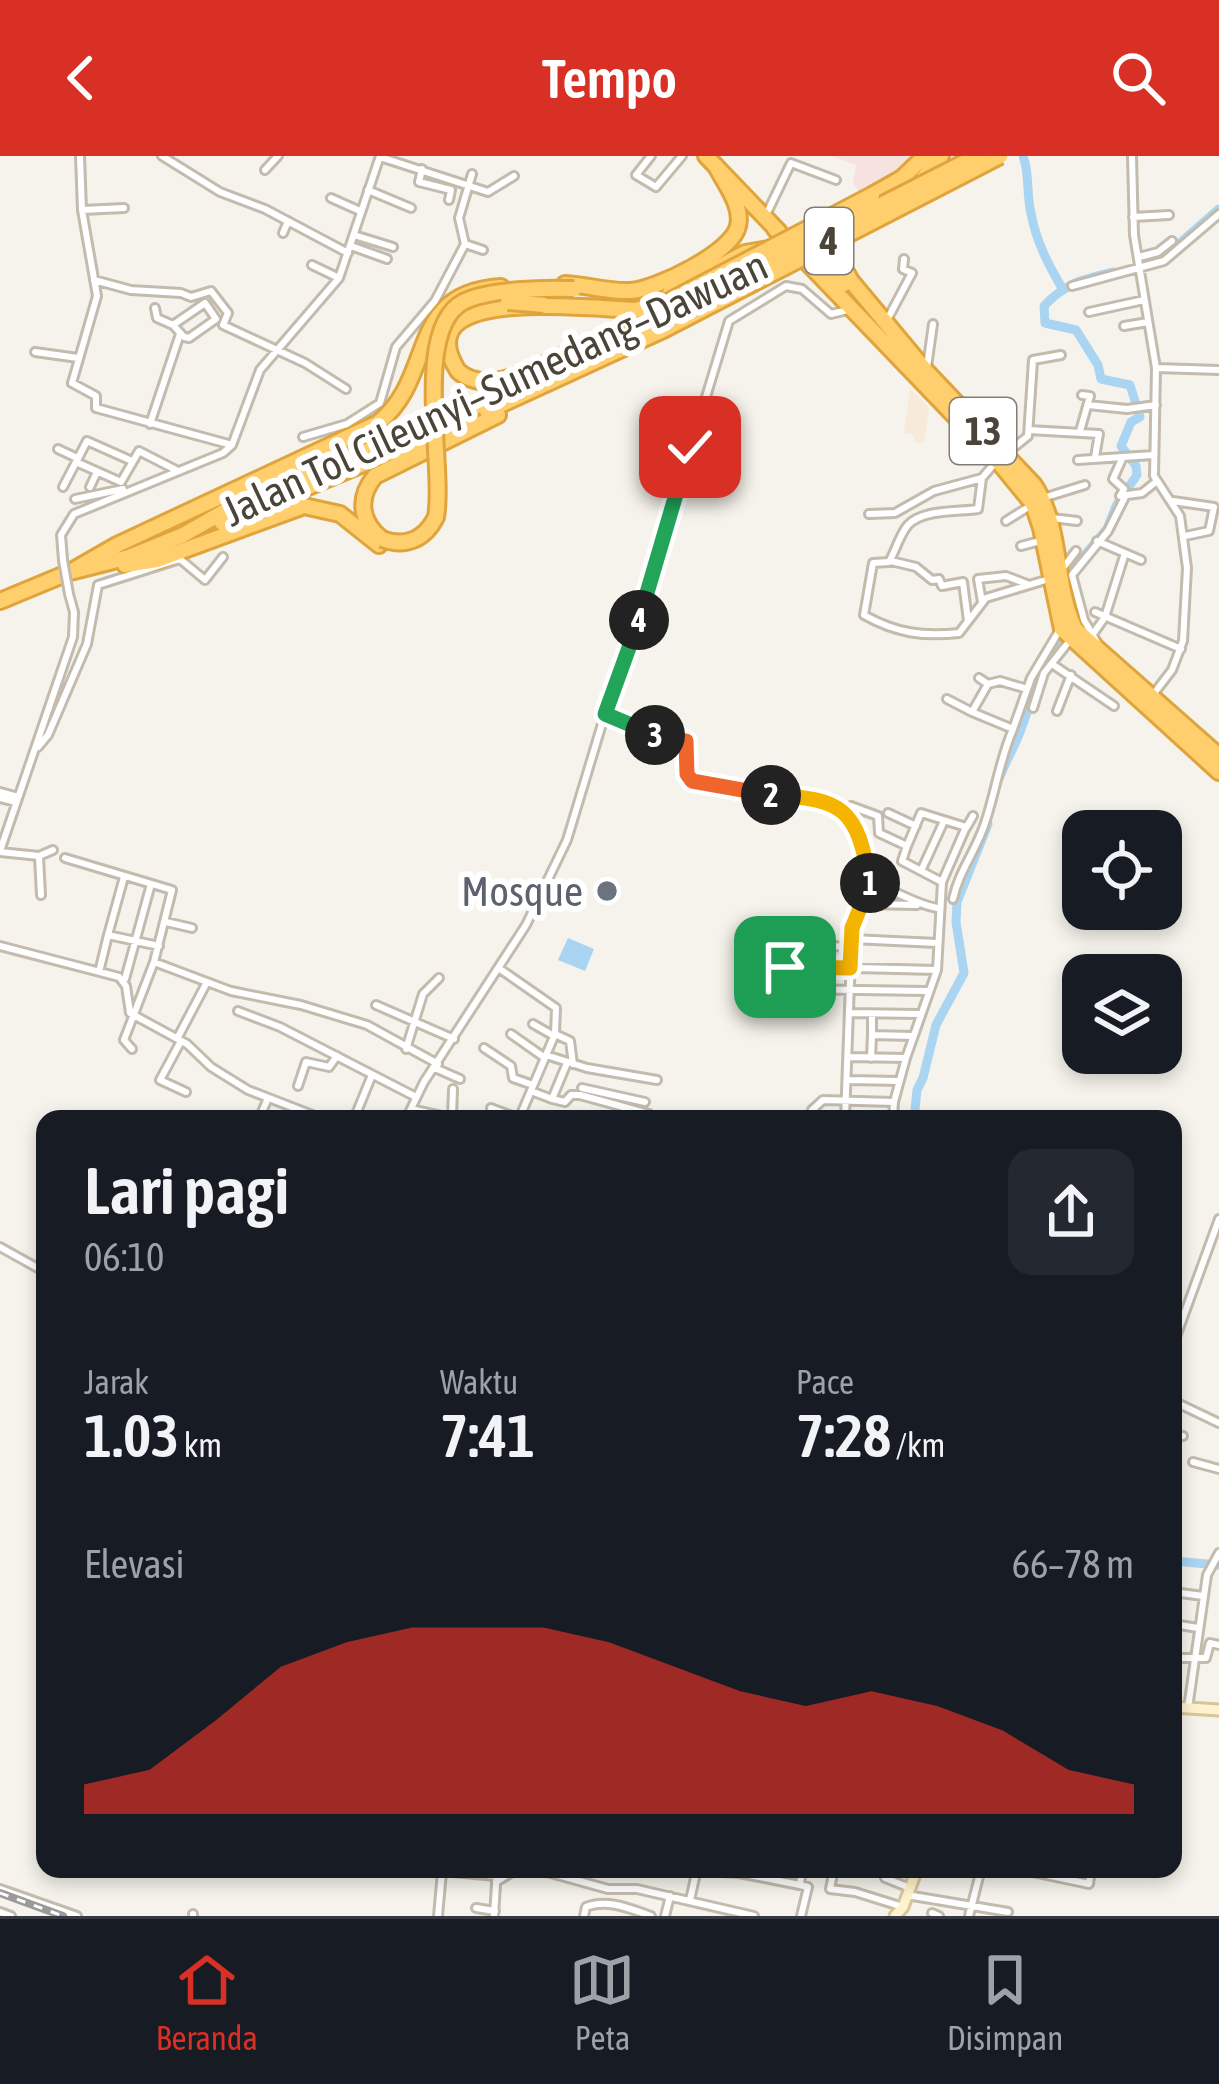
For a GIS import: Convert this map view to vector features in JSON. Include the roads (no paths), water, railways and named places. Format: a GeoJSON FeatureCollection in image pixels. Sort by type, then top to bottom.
{"type":"FeatureCollection","features":[{"type":"Feature","properties":{"kind":"highway"},"geometry":{"type":"LineString","coordinates":[[129,564],[157,560],[304,506],[340,514],[381,542],[411,549],[428,541],[442,524],[446,503],[442,357],[451,322],[466,308],[486,302],[635,310],[659,305],[872,195],[902,178],[925,156]]}},
{"type":"Feature","properties":{"kind":"highway"},"geometry":{"type":"LineString","coordinates":[[711,161],[760,221],[789,237],[811,238],[852,224],[911,191],[941,156]]}},
{"type":"Feature","properties":{"kind":"highway","name":"Jalan Tol Cileunyi–Sumedang–Dawuan"},"geometry":{"type":"LineString","coordinates":[[66,566],[150,549],[202,526],[248,498],[518,396],[667,314],[977,156]]}},
{"type":"Feature","properties":{"kind":"highway","name":"Jalan Tol Cileunyi–Sumedang–Dawuan"},"geometry":{"type":"LineString","coordinates":[[129,564],[661,331],[1000,156]]}},
{"type":"Feature","properties":{"kind":"highway"},"geometry":{"type":"LineString","coordinates":[[722,253],[736,234],[760,221]]}},
{"type":"Feature","properties":{"kind":"highway"},"geometry":{"type":"LineString","coordinates":[[381,542],[417,539],[436,517],[436,349],[440,327],[453,309],[470,298],[488,295],[638,290],[748,244],[760,221]]}},
{"type":"Feature","properties":{"kind":"highway","name":"13"},"geometry":{"type":"LineString","coordinates":[[760,221],[1001,457]]}},
{"type":"Feature","properties":{"kind":"highway","name":"13"},"geometry":{"type":"LineString","coordinates":[[852,224],[837,243],[840,265],[1052,518],[1054,575]]}},
{"type":"Feature","properties":{"kind":"highway"},"geometry":{"type":"LineString","coordinates":[[601,308],[664,297],[759,249],[780,252],[848,306]]}},
{"type":"Feature","properties":{"kind":"highway"},"geometry":{"type":"LineString","coordinates":[[810,250],[910,353]]}},
{"type":"Feature","properties":{"kind":"highway"},"geometry":{"type":"LineString","coordinates":[[66,566],[378,423],[404,394],[433,322],[460,295],[484,288],[554,284],[598,289]]}},
{"type":"Feature","properties":{"kind":"highway"},"geometry":{"type":"LineString","coordinates":[[544,305],[486,309],[468,315],[456,327],[450,344],[458,371],[473,381],[502,380],[667,314]]}},
{"type":"Feature","properties":{"kind":"highway"},"geometry":{"type":"LineString","coordinates":[[381,542],[363,510],[365,490],[375,476],[518,396]]}},
{"type":"Feature","properties":{"kind":"highway","name":"13"},"geometry":{"type":"LineString","coordinates":[[1038,501],[1043,540],[1072,632]]}},
{"type":"Feature","properties":{"kind":"highway","name":"4"},"geometry":{"type":"LineString","coordinates":[[0,611],[77,578],[129,564]]}},
{"type":"Feature","properties":{"kind":"highway","name":"4"},"geometry":{"type":"LineString","coordinates":[[0,601],[66,566]]}},
{"type":"Feature","properties":{"kind":"highway"},"geometry":{"type":"LineString","coordinates":[[1072,632],[1219,756]]}},
{"type":"Feature","properties":{"kind":"highway"},"geometry":{"type":"LineString","coordinates":[[1072,632],[1219,772]]}},
{"type":"Feature","properties":{"kind":"main road"},"geometry":{"type":"LineString","coordinates":[[1182,1708],[1219,1710]]}},
{"type":"Feature","properties":{"kind":"main road"},"geometry":{"type":"LineString","coordinates":[[899,1911],[913,1878]]}},
{"type":"Feature","properties":{"kind":"street"},"geometry":{"type":"LineString","coordinates":[[80,156],[82,210],[96,306],[72,383],[96,396],[94,407],[232,445]]}},
{"type":"Feature","properties":{"kind":"street"},"geometry":{"type":"LineString","coordinates":[[163,156],[220,192],[349,250],[387,259]]}},
{"type":"Feature","properties":{"kind":"street"},"geometry":{"type":"LineString","coordinates":[[265,170],[278,156]]}},
{"type":"Feature","properties":{"kind":"street"},"geometry":{"type":"LineString","coordinates":[[651,156],[636,175],[656,187],[682,156]]}},
{"type":"Feature","properties":{"kind":"street"},"geometry":{"type":"LineString","coordinates":[[1132,156],[1138,262],[1156,368],[1153,455],[1157,482],[1172,501],[1185,536],[1186,628],[1172,670],[1151,697]]}},
{"type":"Feature","properties":{"kind":"street"},"geometry":{"type":"LineString","coordinates":[[53,850],[39,856],[0,852],[73,637],[74,612],[61,535],[74,514],[223,453],[232,445],[259,373],[274,349],[339,278],[380,157],[466,188],[492,191],[514,176]]}},
{"type":"Feature","properties":{"kind":"street"},"geometry":{"type":"LineString","coordinates":[[760,221],[790,163],[836,180]]}},
{"type":"Feature","properties":{"kind":"street"},"geometry":{"type":"LineString","coordinates":[[422,169],[419,182],[451,190],[449,200]]}},
{"type":"Feature","properties":{"kind":"street"},"geometry":{"type":"LineString","coordinates":[[303,437],[347,424],[377,407],[397,347],[435,301],[465,244],[459,224],[472,174]]}},
{"type":"Feature","properties":{"kind":"street"},"geometry":{"type":"LineString","coordinates":[[368,190],[412,208]]}},
{"type":"Feature","properties":{"kind":"street"},"geometry":{"type":"LineString","coordinates":[[331,198],[362,211]]}},
{"type":"Feature","properties":{"kind":"street"},"geometry":{"type":"LineString","coordinates":[[82,210],[124,208]]}},
{"type":"Feature","properties":{"kind":"street"},"geometry":{"type":"LineString","coordinates":[[1138,262],[1166,260],[1219,214]]}},
{"type":"Feature","properties":{"kind":"street"},"geometry":{"type":"LineString","coordinates":[[1133,217],[1169,215]]}},
{"type":"Feature","properties":{"kind":"street"},"geometry":{"type":"LineString","coordinates":[[283,233],[288,221]]}},
{"type":"Feature","properties":{"kind":"street"},"geometry":{"type":"LineString","coordinates":[[354,235],[393,247]]}},
{"type":"Feature","properties":{"kind":"street"},"geometry":{"type":"LineString","coordinates":[[1072,286],[1138,262],[1172,241]]}},
{"type":"Feature","properties":{"kind":"street"},"geometry":{"type":"LineString","coordinates":[[465,244],[483,250]]}},
{"type":"Feature","properties":{"kind":"street"},"geometry":{"type":"LineString","coordinates":[[885,323],[912,273],[903,269],[904,259]]}},
{"type":"Feature","properties":{"kind":"street"},"geometry":{"type":"LineString","coordinates":[[312,265],[339,278]]}},
{"type":"Feature","properties":{"kind":"street"},"geometry":{"type":"LineString","coordinates":[[94,280],[191,298],[211,291],[228,313],[223,325],[346,389]]}},
{"type":"Feature","properties":{"kind":"street"},"geometry":{"type":"LineString","coordinates":[[416,1110],[411,1109],[416,1097],[500,969],[567,840],[730,321],[786,286],[802,289],[831,314],[848,306]]}},
{"type":"Feature","properties":{"kind":"street"},"geometry":{"type":"LineString","coordinates":[[1089,312],[1144,300]]}},
{"type":"Feature","properties":{"kind":"street"},"geometry":{"type":"LineString","coordinates":[[155,308],[157,318],[189,338],[217,316],[206,303],[173,325]]}},
{"type":"Feature","properties":{"kind":"street"},"geometry":{"type":"LineString","coordinates":[[1124,326],[1148,322]]}},
{"type":"Feature","properties":{"kind":"street"},"geometry":{"type":"LineString","coordinates":[[926,371],[933,324]]}},
{"type":"Feature","properties":{"kind":"street"},"geometry":{"type":"LineString","coordinates":[[150,424],[179,334]]}},
{"type":"Feature","properties":{"kind":"street"},"geometry":{"type":"LineString","coordinates":[[35,352],[78,358]]}},
{"type":"Feature","properties":{"kind":"street"},"geometry":{"type":"LineString","coordinates":[[869,514],[895,513],[934,490],[982,478],[1027,439],[1034,359],[1061,355]]}},
{"type":"Feature","properties":{"kind":"street"},"geometry":{"type":"LineString","coordinates":[[1156,368],[1219,370]]}},
{"type":"Feature","properties":{"kind":"street"},"geometry":{"type":"LineString","coordinates":[[1080,431],[1090,394],[1082,395]]}},
{"type":"Feature","properties":{"kind":"street"},"geometry":{"type":"LineString","coordinates":[[1088,405],[1156,404]]}},
{"type":"Feature","properties":{"kind":"street"},"geometry":{"type":"LineString","coordinates":[[1029,430],[1099,434],[1095,457]]}},
{"type":"Feature","properties":{"kind":"street"},"geometry":{"type":"LineString","coordinates":[[63,487],[88,441],[132,461]]}},
{"type":"Feature","properties":{"kind":"street"},"geometry":{"type":"LineString","coordinates":[[58,449],[122,482],[139,451],[178,471]]}},
{"type":"Feature","properties":{"kind":"street"},"geometry":{"type":"LineString","coordinates":[[1078,460],[1153,455]]}},
{"type":"Feature","properties":{"kind":"street"},"geometry":{"type":"LineString","coordinates":[[953,899],[957,879],[986,820],[997,770],[1031,690],[1084,620],[1072,579],[1108,531],[1123,496],[1124,489],[1113,479],[1123,459]]}},
{"type":"Feature","properties":{"kind":"street"},"geometry":{"type":"LineString","coordinates":[[90,487],[97,472]]}},
{"type":"Feature","properties":{"kind":"street"},"geometry":{"type":"LineString","coordinates":[[891,561],[913,521],[978,509],[982,478]]}},
{"type":"Feature","properties":{"kind":"street"},"geometry":{"type":"LineString","coordinates":[[1123,496],[1142,493],[1157,482]]}},
{"type":"Feature","properties":{"kind":"street"},"geometry":{"type":"LineString","coordinates":[[75,500],[145,484]]}},
{"type":"Feature","properties":{"kind":"street"},"geometry":{"type":"LineString","coordinates":[[1006,521],[1038,501],[1085,484]]}},
{"type":"Feature","properties":{"kind":"street"},"geometry":{"type":"LineString","coordinates":[[1172,501],[1214,508],[1209,531],[1185,536]]}},
{"type":"Feature","properties":{"kind":"street"},"geometry":{"type":"LineString","coordinates":[[1052,518],[1077,521]]}},
{"type":"Feature","properties":{"kind":"street"},"geometry":{"type":"LineString","coordinates":[[1021,545],[1043,540]]}},
{"type":"Feature","properties":{"kind":"street"},"geometry":{"type":"LineString","coordinates":[[1096,542],[1141,560]]}},
{"type":"Feature","properties":{"kind":"street"},"geometry":{"type":"LineString","coordinates":[[968,620],[963,583],[942,586],[940,579],[932,580],[916,567],[891,561],[873,563],[866,616],[899,632],[923,636],[961,632],[982,602],[1054,575],[1076,551]]}},
{"type":"Feature","properties":{"kind":"street"},"geometry":{"type":"LineString","coordinates":[[1033,708],[1031,690],[1072,632],[1106,616],[1125,553]]}},
{"type":"Feature","properties":{"kind":"street"},"geometry":{"type":"LineString","coordinates":[[38,747],[87,644],[98,585],[180,559],[205,580],[223,557]]}},
{"type":"Feature","properties":{"kind":"street"},"geometry":{"type":"LineString","coordinates":[[982,602],[978,579],[1006,576],[1027,584]]}},
{"type":"Feature","properties":{"kind":"street"},"geometry":{"type":"LineString","coordinates":[[1095,612],[1181,649]]}},
{"type":"Feature","properties":{"kind":"street"},"geometry":{"type":"LineString","coordinates":[[1052,664],[1114,706]]}},
{"type":"Feature","properties":{"kind":"street"},"geometry":{"type":"LineString","coordinates":[[1058,711],[1071,675]]}},
{"type":"Feature","properties":{"kind":"street"},"geometry":{"type":"LineString","coordinates":[[980,678],[988,684],[1000,682],[1031,690]]}},
{"type":"Feature","properties":{"kind":"street"},"geometry":{"type":"LineString","coordinates":[[972,712],[988,684]]}},
{"type":"Feature","properties":{"kind":"street"},"geometry":{"type":"LineString","coordinates":[[947,699],[1013,729]]}},
{"type":"Feature","properties":{"kind":"street"},"geometry":{"type":"LineString","coordinates":[[605,714],[656,736],[686,741],[687,774],[692,781],[770,795],[816,797],[844,811],[871,884],[852,928],[845,1110]]}},
{"type":"Feature","properties":{"kind":"street"},"geometry":{"type":"LineString","coordinates":[[0,795],[17,799]]}},
{"type":"Feature","properties":{"kind":"street"},"geometry":{"type":"LineString","coordinates":[[844,811],[851,806],[878,816],[880,833],[897,842],[921,871],[941,882]]}},
{"type":"Feature","properties":{"kind":"street"},"geometry":{"type":"LineString","coordinates":[[907,820],[912,812],[966,828]]}},
{"type":"Feature","properties":{"kind":"street"},"geometry":{"type":"LineString","coordinates":[[888,813],[916,826]]}},
{"type":"Feature","properties":{"kind":"street"},"geometry":{"type":"LineString","coordinates":[[896,871],[921,814]]}},
{"type":"Feature","properties":{"kind":"street"},"geometry":{"type":"LineString","coordinates":[[893,1110],[905,1058],[937,970],[941,882],[973,816]]}},
{"type":"Feature","properties":{"kind":"street"},"geometry":{"type":"LineString","coordinates":[[921,871],[944,821]]}},
{"type":"Feature","properties":{"kind":"street"},"geometry":{"type":"LineString","coordinates":[[39,856],[41,895]]}},
{"type":"Feature","properties":{"kind":"street"},"geometry":{"type":"LineString","coordinates":[[65,858],[173,891],[154,962],[124,1040],[132,1049]]}},
{"type":"Feature","properties":{"kind":"street"},"geometry":{"type":"LineString","coordinates":[[100,969],[124,877]]}},
{"type":"Feature","properties":{"kind":"street"},"geometry":{"type":"LineString","coordinates":[[151,884],[124,980],[128,1007],[211,1066],[300,1110]]}},
{"type":"Feature","properties":{"kind":"street"},"geometry":{"type":"LineString","coordinates":[[871,884],[917,905]]}},
{"type":"Feature","properties":{"kind":"street"},"geometry":{"type":"LineString","coordinates":[[863,904],[938,908]]}},
{"type":"Feature","properties":{"kind":"street"},"geometry":{"type":"LineString","coordinates":[[166,922],[192,928]]}},
{"type":"Feature","properties":{"kind":"street"},"geometry":{"type":"LineString","coordinates":[[108,935],[159,946]]}},
{"type":"Feature","properties":{"kind":"street"},"geometry":{"type":"LineString","coordinates":[[751,979],[764,986],[788,944],[938,943]]}},
{"type":"Feature","properties":{"kind":"street"},"geometry":{"type":"LineString","coordinates":[[0,946],[100,969],[124,980]]}},
{"type":"Feature","properties":{"kind":"street"},"geometry":{"type":"LineString","coordinates":[[154,962],[207,982],[368,1025],[460,1079]]}},
{"type":"Feature","properties":{"kind":"street"},"geometry":{"type":"LineString","coordinates":[[775,966],[937,970]]}},
{"type":"Feature","properties":{"kind":"street"},"geometry":{"type":"LineString","coordinates":[[785,967],[789,989]]}},
{"type":"Feature","properties":{"kind":"street"},"geometry":{"type":"LineString","coordinates":[[500,969],[556,1006],[554,1035],[523,1110]]}},
{"type":"Feature","properties":{"kind":"street"},"geometry":{"type":"LineString","coordinates":[[405,1049],[423,994],[439,978]]}},
{"type":"Feature","properties":{"kind":"street"},"geometry":{"type":"LineString","coordinates":[[186,1092],[160,1080],[207,982]]}},
{"type":"Feature","properties":{"kind":"street"},"geometry":{"type":"LineString","coordinates":[[763,998],[789,989],[928,991]]}},
{"type":"Feature","properties":{"kind":"street"},"geometry":{"type":"LineString","coordinates":[[868,992],[871,1058]]}},
{"type":"Feature","properties":{"kind":"street"},"geometry":{"type":"LineString","coordinates":[[376,1004],[454,1040]]}},
{"type":"Feature","properties":{"kind":"street"},"geometry":{"type":"LineString","coordinates":[[238,1011],[416,1097]]}},
{"type":"Feature","properties":{"kind":"street"},"geometry":{"type":"LineString","coordinates":[[850,1013],[919,1014]]}},
{"type":"Feature","properties":{"kind":"street"},"geometry":{"type":"LineString","coordinates":[[533,1024],[570,1041],[570,1064],[552,1099]]}},
{"type":"Feature","properties":{"kind":"street"},"geometry":{"type":"LineString","coordinates":[[511,1034],[545,1056],[657,1081]]}},
{"type":"Feature","properties":{"kind":"street"},"geometry":{"type":"LineString","coordinates":[[872,1036],[913,1036]]}},
{"type":"Feature","properties":{"kind":"street"},"geometry":{"type":"LineString","coordinates":[[484,1048],[511,1066],[513,1078],[552,1099],[565,1102],[581,1092],[645,1102]]}},
{"type":"Feature","properties":{"kind":"street"},"geometry":{"type":"LineString","coordinates":[[298,1085],[306,1062],[329,1066],[337,1057]]}},
{"type":"Feature","properties":{"kind":"street"},"geometry":{"type":"LineString","coordinates":[[850,1057],[905,1058]]}},
{"type":"Feature","properties":{"kind":"street"},"geometry":{"type":"LineString","coordinates":[[581,1092],[587,1068]]}},
{"type":"Feature","properties":{"kind":"street"},"geometry":{"type":"LineString","coordinates":[[358,1110],[372,1076]]}},
{"type":"Feature","properties":{"kind":"street"},"geometry":{"type":"LineString","coordinates":[[848,1080],[899,1081]]}},
{"type":"Feature","properties":{"kind":"street"},"geometry":{"type":"LineString","coordinates":[[453,1089],[454,1110]]}},
{"type":"Feature","properties":{"kind":"street"},"geometry":{"type":"LineString","coordinates":[[581,1092],[637,1110]]}},
{"type":"Feature","properties":{"kind":"street"},"geometry":{"type":"LineString","coordinates":[[263,1110],[268,1097]]}},
{"type":"Feature","properties":{"kind":"street"},"geometry":{"type":"LineString","coordinates":[[812,1110],[819,1101],[893,1102]]}},
{"type":"Feature","properties":{"kind":"street"},"geometry":{"type":"LineString","coordinates":[[491,1108],[496,1110]]}},
{"type":"Feature","properties":{"kind":"street"},"geometry":{"type":"LineString","coordinates":[[1182,1320],[1219,1219]]}},
{"type":"Feature","properties":{"kind":"street"},"geometry":{"type":"LineString","coordinates":[[0,1246],[36,1267]]}},
{"type":"Feature","properties":{"kind":"street"},"geometry":{"type":"LineString","coordinates":[[1182,1405],[1219,1423]]}},
{"type":"Feature","properties":{"kind":"street"},"geometry":{"type":"LineString","coordinates":[[1193,1462],[1219,1469]]}},
{"type":"Feature","properties":{"kind":"street"},"geometry":{"type":"LineString","coordinates":[[1188,1708],[1207,1574],[1216,1560]]}},
{"type":"Feature","properties":{"kind":"street"},"geometry":{"type":"LineString","coordinates":[[1182,1593],[1203,1596]]}},
{"type":"Feature","properties":{"kind":"street"},"geometry":{"type":"LineString","coordinates":[[1182,1625],[1198,1628]]}},
{"type":"Feature","properties":{"kind":"street"},"geometry":{"type":"LineString","coordinates":[[1182,1658],[1206,1658],[1210,1643],[1219,1645]]}},
{"type":"Feature","properties":{"kind":"street"},"geometry":{"type":"LineString","coordinates":[[438,1916],[441,1878]]}},
{"type":"Feature","properties":{"kind":"street"},"geometry":{"type":"LineString","coordinates":[[476,1908],[495,1914],[496,1878]]}},
{"type":"Feature","properties":{"kind":"street"},"geometry":{"type":"LineString","coordinates":[[568,1878],[754,1916]]}},
{"type":"Feature","properties":{"kind":"street"},"geometry":{"type":"LineString","coordinates":[[690,1900],[695,1878]]}},
{"type":"Feature","properties":{"kind":"street"},"geometry":{"type":"LineString","coordinates":[[774,1878],[808,1887],[801,1916]]}},
{"type":"Feature","properties":{"kind":"street"},"geometry":{"type":"LineString","coordinates":[[800,1885],[801,1878]]}},
{"type":"Feature","properties":{"kind":"street"},"geometry":{"type":"LineString","coordinates":[[832,1878],[830,1889],[855,1892],[899,1911]]}},
{"type":"Feature","properties":{"kind":"street"},"geometry":{"type":"LineString","coordinates":[[885,1878],[971,1912],[1008,1912]]}},
{"type":"Feature","properties":{"kind":"street"},"geometry":{"type":"LineString","coordinates":[[971,1912],[979,1878]]}},
{"type":"Feature","properties":{"kind":"street"},"geometry":{"type":"LineString","coordinates":[[1061,1878],[1090,1884],[1090,1878]]}},
{"type":"Feature","properties":{"kind":"street"},"geometry":{"type":"LineString","coordinates":[[0,1889],[77,1916]]}},
{"type":"Feature","properties":{"kind":"street"},"geometry":{"type":"LineString","coordinates":[[665,1916],[670,1896]]}},
{"type":"Feature","properties":{"kind":"street"},"geometry":{"type":"LineString","coordinates":[[584,1916],[593,1903],[623,1906],[651,1916]]}},
{"type":"Feature","properties":{"kind":"street"},"geometry":{"type":"LineString","coordinates":[[0,1912],[11,1916]]}},
{"type":"Feature","properties":{"kind":"water"},"geometry":{"type":"Polygon","coordinates":[[[568,938],[594,949],[585,971],[558,960],[568,938]]]}},
{"type":"Feature","properties":{"kind":"waterway"},"geometry":{"type":"LineString","coordinates":[[1023,156],[1036,233],[1062,288]]}},
{"type":"Feature","properties":{"kind":"waterway"},"geometry":{"type":"LineString","coordinates":[[1173,249],[1219,209]]}},
{"type":"Feature","properties":{"kind":"waterway"},"geometry":{"type":"LineString","coordinates":[[999,779],[1044,669],[1082,625],[1071,571],[1107,529],[1137,475],[1121,446],[1131,422],[1140,417],[1130,385],[1101,379],[1098,365],[1076,330],[1045,323],[1044,306],[1060,292],[1114,272]]}},
{"type":"Feature","properties":{"kind":"waterway"},"geometry":{"type":"LineString","coordinates":[[915,1110],[936,1025],[964,973],[957,902],[988,824]]}},
{"type":"Feature","properties":{"kind":"waterway"},"geometry":{"type":"LineString","coordinates":[[1182,1562],[1219,1565]]}},
{"type":"Feature","properties":{"kind":"waterway"},"geometry":{"type":"LineString","coordinates":[[0,1885],[23,1894]]}},
{"type":"Feature","properties":{"kind":"railway"},"geometry":{"type":"LineString","coordinates":[[0,1893],[63,1916]]}},
{"type":"Feature","properties":{"kind":"place","name":"Mosque"},"geometry":{"type":"Point","coordinates":[607,891]}}]}
